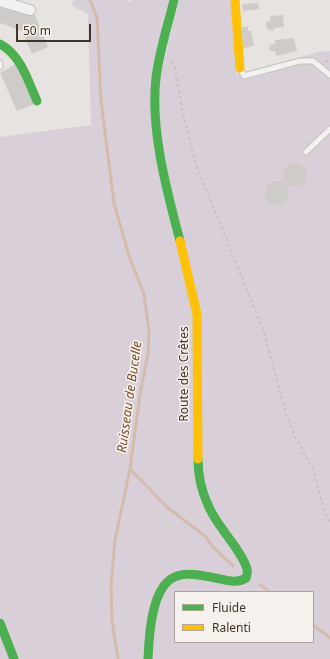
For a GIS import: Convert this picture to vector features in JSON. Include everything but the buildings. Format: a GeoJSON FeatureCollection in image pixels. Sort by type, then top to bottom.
{"type":"FeatureCollection","features":[{"type":"Feature","properties":{"kind":"street","name":"Route des Crêtes"},"geometry":{"type":"LineString","coordinates":[[148,659],[153,614],[159,594],[166,582],[171,578],[183,575],[199,575],[229,581],[240,581],[246,578],[248,571],[243,559],[216,520],[205,498],[201,482],[197,450],[197,314],[189,276],[166,193],[157,136],[155,90],[174,0]]}},
{"type":"Feature","properties":{"kind":"street"},"geometry":{"type":"LineString","coordinates":[[235,0],[240,68]]}},
{"type":"Feature","properties":{"kind":"street"},"geometry":{"type":"LineString","coordinates":[[0,1],[30,10]]}},
{"type":"Feature","properties":{"kind":"street"},"geometry":{"type":"LineString","coordinates":[[0,44],[14,53],[37,102]]}},
{"type":"Feature","properties":{"kind":"street"},"geometry":{"type":"LineString","coordinates":[[0,623],[14,659]]}},
{"type":"Feature","properties":{"kind":"lane"},"geometry":{"type":"LineString","coordinates":[[240,68],[244,76],[300,61],[313,61],[330,75]]}},
{"type":"Feature","properties":{"kind":"lane"},"geometry":{"type":"LineString","coordinates":[[306,152],[330,129]]}},
{"type":"Feature","properties":{"kind":"path"},"geometry":{"type":"LineString","coordinates":[[165,42],[175,68],[183,114],[196,165],[264,332],[286,414],[294,435],[313,469],[323,507],[330,523]]}},
{"type":"Feature","properties":{"kind":"shaded area"},"geometry":{"type":"Polygon","coordinates":[[[73,0],[125,0],[130,2],[131,0],[171,0],[160,77],[179,0],[232,0],[232,22],[237,74],[319,52],[330,51],[330,659],[0,659],[0,137],[91,125],[88,14],[72,6],[73,0]]]}},
{"type":"Feature","properties":{"kind":"waterway","name":"Ruisseau de Bucelle"},"geometry":{"type":"LineString","coordinates":[[90,0],[97,18],[101,101],[114,203],[129,256],[144,294],[149,331],[148,354],[140,394],[130,469],[115,540],[111,586],[112,621],[118,659]]}},
{"type":"Feature","properties":{"kind":"waterway"},"geometry":{"type":"LineString","coordinates":[[130,469],[167,507],[206,537],[212,546],[233,566]]}},
{"type":"Feature","properties":{"kind":"waterway"},"geometry":{"type":"LineString","coordinates":[[260,585],[269,591]]}},
{"type":"Feature","properties":{"kind":"waterway"},"geometry":{"type":"LineString","coordinates":[[314,626],[330,638]]}},
{"type":"Feature","properties":{"kind":"traffic: fast"},"geometry":{"type":"LineString","coordinates":[[174,0],[159,58],[156,78],[155,118],[165,181],[180,241]]}},
{"type":"Feature","properties":{"kind":"traffic: fast"},"geometry":{"type":"LineString","coordinates":[[0,44],[19,62],[37,101]]}},
{"type":"Feature","properties":{"kind":"traffic: fast"},"geometry":{"type":"LineString","coordinates":[[148,659],[149,638],[153,612],[162,589],[168,581],[177,576],[191,574],[239,581],[246,578],[247,575],[247,569],[244,561],[208,505],[201,483],[198,459]]}},
{"type":"Feature","properties":{"kind":"traffic: fast"},"geometry":{"type":"LineString","coordinates":[[0,623],[14,659]]}},
{"type":"Feature","properties":{"kind":"traffic: slow"},"geometry":{"type":"LineString","coordinates":[[235,0],[240,68]]}},
{"type":"Feature","properties":{"kind":"traffic: slow"},"geometry":{"type":"LineString","coordinates":[[180,241],[197,314],[198,459]]}}]}
